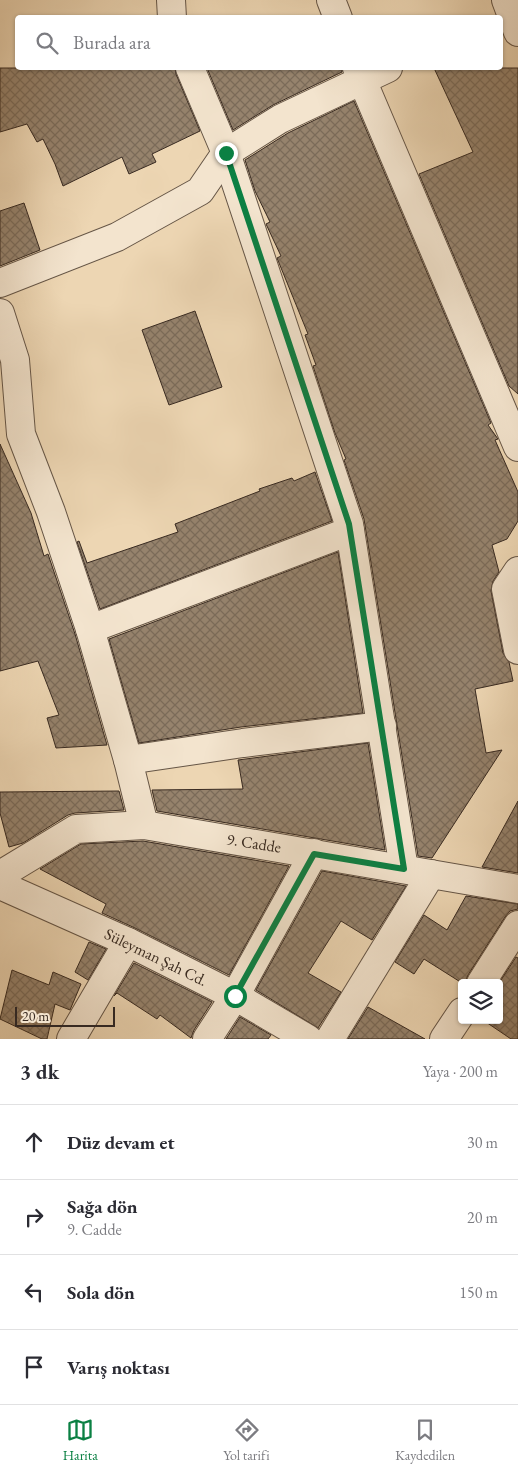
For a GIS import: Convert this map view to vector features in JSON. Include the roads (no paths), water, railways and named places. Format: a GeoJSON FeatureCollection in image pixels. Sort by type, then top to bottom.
{"type":"FeatureCollection","features":[{"type":"Feature","properties":{"kind":"street"},"geometry":{"type":"LineString","coordinates":[[171,0],[172,15]]}},
{"type":"Feature","properties":{"kind":"street"},"geometry":{"type":"LineString","coordinates":[[331,0],[337,15]]}},
{"type":"Feature","properties":{"kind":"street"},"geometry":{"type":"LineString","coordinates":[[191,70],[226,153],[346,515],[404,869]]}},
{"type":"Feature","properties":{"kind":"street"},"geometry":{"type":"LineString","coordinates":[[0,283],[117,237],[200,191],[226,153],[280,119],[360,74],[379,70]]}},
{"type":"Feature","properties":{"kind":"street"},"geometry":{"type":"LineString","coordinates":[[360,74],[518,447]]}},
{"type":"Feature","properties":{"kind":"street"},"geometry":{"type":"LineString","coordinates":[[0,313],[15,360],[21,434],[51,512],[90,628],[128,760],[144,825]]}},
{"type":"Feature","properties":{"kind":"street"},"geometry":{"type":"LineString","coordinates":[[90,628],[350,531]]}},
{"type":"Feature","properties":{"kind":"street"},"geometry":{"type":"LineString","coordinates":[[518,571],[506,589],[518,650]]}},
{"type":"Feature","properties":{"kind":"street"},"geometry":{"type":"LineString","coordinates":[[128,760],[243,743],[382,726]]}},
{"type":"Feature","properties":{"kind":"street","name":"9. Cadde"},"geometry":{"type":"LineString","coordinates":[[0,875],[76,829],[144,825],[518,889]]}},
{"type":"Feature","properties":{"kind":"street"},"geometry":{"type":"LineString","coordinates":[[206,1039],[235,996],[314,854]]}},
{"type":"Feature","properties":{"kind":"street"},"geometry":{"type":"LineString","coordinates":[[330,1039],[430,874]]}},
{"type":"Feature","properties":{"kind":"street","name":"Süleyman Şah Cd."},"geometry":{"type":"LineString","coordinates":[[0,885],[128,942],[235,996],[308,1039]]}},
{"type":"Feature","properties":{"kind":"street"},"geometry":{"type":"LineString","coordinates":[[484,979],[518,926]]}},
{"type":"Feature","properties":{"kind":"street"},"geometry":{"type":"LineString","coordinates":[[71,1039],[128,942]]}},
{"type":"Feature","properties":{"kind":"street"},"geometry":{"type":"LineString","coordinates":[[444,1039],[458,1018]]}}]}
